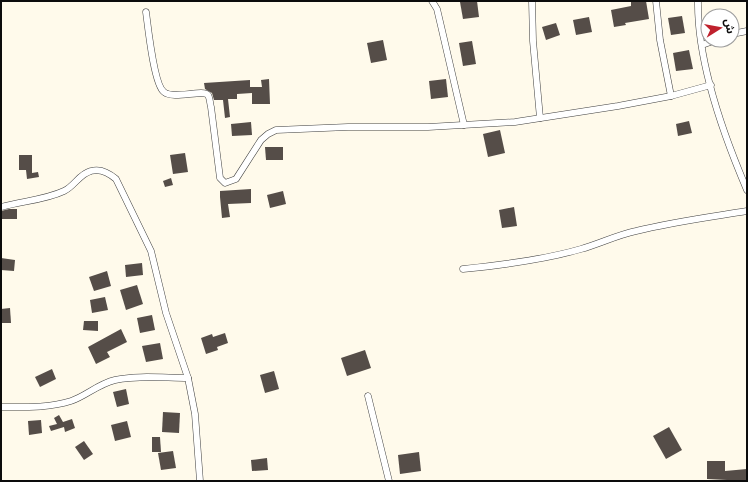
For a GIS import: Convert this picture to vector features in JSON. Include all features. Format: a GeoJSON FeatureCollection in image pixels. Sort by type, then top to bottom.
{"type":"FeatureCollection","features":[{"type":"Feature","properties":{"kind":"street"},"geometry":{"type":"LineString","coordinates":[[432,1],[437,9],[464,124]]}},
{"type":"Feature","properties":{"kind":"street"},"geometry":{"type":"LineString","coordinates":[[532,1],[533,41],[540,118]]}},
{"type":"Feature","properties":{"kind":"street"},"geometry":{"type":"LineString","coordinates":[[656,1],[660,40],[671,96]]}},
{"type":"Feature","properties":{"kind":"street"},"geometry":{"type":"LineString","coordinates":[[698,1],[700,37]]}},
{"type":"Feature","properties":{"kind":"street"},"geometry":{"type":"LineString","coordinates":[[146,12],[160,89],[165,94],[190,95],[202,93],[208,96],[211,107],[220,178],[225,183],[236,179],[261,140],[276,130],[348,127],[428,127],[515,122],[671,96],[711,85]]}},
{"type":"Feature","properties":{"kind":"street"},"geometry":{"type":"LineString","coordinates":[[703,48],[722,126],[747,190]]}},
{"type":"Feature","properties":{"kind":"street"},"geometry":{"type":"LineString","coordinates":[[1,207],[57,194],[67,190],[82,174],[92,170],[106,171],[116,179],[150,251],[166,313],[188,378],[195,414],[200,481]]}},
{"type":"Feature","properties":{"kind":"street"},"geometry":{"type":"LineString","coordinates":[[463,269],[514,263],[558,255],[582,249],[613,237],[638,230],[747,211]]}},
{"type":"Feature","properties":{"kind":"street"},"geometry":{"type":"LineString","coordinates":[[1,407],[49,406],[71,401],[100,384],[125,378],[188,378]]}},
{"type":"Feature","properties":{"kind":"street"},"geometry":{"type":"LineString","coordinates":[[368,396],[389,481]]}},
{"type":"Feature","properties":{"kind":"building"},"geometry":{"type":"Polygon","coordinates":[[[477,1],[479,17],[463,19],[460,2],[477,1]]]}},
{"type":"Feature","properties":{"kind":"building"},"geometry":{"type":"Polygon","coordinates":[[[646,1],[649,19],[625,23],[626,25],[614,27],[611,10],[631,6],[631,2],[646,1]]]}},
{"type":"Feature","properties":{"kind":"building"},"geometry":{"type":"Polygon","coordinates":[[[682,16],[685,33],[671,35],[668,18],[682,16]]]}},
{"type":"Feature","properties":{"kind":"building"},"geometry":{"type":"Polygon","coordinates":[[[589,17],[592,32],[576,35],[573,20],[589,17]]]}},
{"type":"Feature","properties":{"kind":"building"},"geometry":{"type":"Polygon","coordinates":[[[556,23],[560,35],[546,40],[542,27],[556,23]]]}},
{"type":"Feature","properties":{"kind":"building"},"geometry":{"type":"Polygon","coordinates":[[[383,40],[387,60],[371,63],[367,43],[383,40]]]}},
{"type":"Feature","properties":{"kind":"building"},"geometry":{"type":"Polygon","coordinates":[[[472,41],[476,64],[463,66],[459,43],[472,41]]]}},
{"type":"Feature","properties":{"kind":"building"},"geometry":{"type":"Polygon","coordinates":[[[689,50],[693,69],[676,71],[673,53],[689,50]]]}},
{"type":"Feature","properties":{"kind":"building"},"geometry":{"type":"Polygon","coordinates":[[[269,79],[270,104],[252,104],[252,93],[237,94],[237,99],[228,99],[230,117],[225,118],[223,100],[214,100],[212,93],[205,89],[204,83],[250,80],[250,87],[262,87],[261,80],[269,79]]]}},
{"type":"Feature","properties":{"kind":"building"},"geometry":{"type":"Polygon","coordinates":[[[446,79],[448,97],[431,99],[429,81],[446,79]]]}},
{"type":"Feature","properties":{"kind":"building"},"geometry":{"type":"Polygon","coordinates":[[[689,121],[692,133],[678,136],[676,124],[689,121]]]}},
{"type":"Feature","properties":{"kind":"building"},"geometry":{"type":"Polygon","coordinates":[[[251,122],[252,135],[232,136],[231,124],[251,122]]]}},
{"type":"Feature","properties":{"kind":"building"},"geometry":{"type":"Polygon","coordinates":[[[500,130],[505,153],[488,157],[483,134],[500,130]]]}},
{"type":"Feature","properties":{"kind":"building"},"geometry":{"type":"Polygon","coordinates":[[[265,147],[283,147],[283,160],[266,160],[265,147]]]}},
{"type":"Feature","properties":{"kind":"building"},"geometry":{"type":"Polygon","coordinates":[[[185,153],[188,172],[173,174],[170,155],[185,153]]]}},
{"type":"Feature","properties":{"kind":"building"},"geometry":{"type":"Polygon","coordinates":[[[19,155],[32,155],[32,173],[38,172],[39,177],[27,179],[26,170],[19,170],[19,155]]]}},
{"type":"Feature","properties":{"kind":"building"},"geometry":{"type":"Polygon","coordinates":[[[171,178],[173,185],[165,187],[163,181],[171,178]]]}},
{"type":"Feature","properties":{"kind":"building"},"geometry":{"type":"Polygon","coordinates":[[[251,189],[251,203],[228,204],[230,217],[222,218],[220,191],[251,189]]]}},
{"type":"Feature","properties":{"kind":"building"},"geometry":{"type":"Polygon","coordinates":[[[283,191],[286,204],[270,208],[267,195],[283,191]]]}},
{"type":"Feature","properties":{"kind":"building"},"geometry":{"type":"Polygon","coordinates":[[[514,207],[517,226],[502,228],[499,210],[514,207]]]}},
{"type":"Feature","properties":{"kind":"building"},"geometry":{"type":"Polygon","coordinates":[[[17,209],[17,219],[1,219],[1,211],[17,209]]]}},
{"type":"Feature","properties":{"kind":"building"},"geometry":{"type":"Polygon","coordinates":[[[1,258],[15,260],[14,271],[1,270],[1,258]]]}},
{"type":"Feature","properties":{"kind":"building"},"geometry":{"type":"Polygon","coordinates":[[[142,263],[143,275],[126,277],[125,265],[142,263]]]}},
{"type":"Feature","properties":{"kind":"building"},"geometry":{"type":"Polygon","coordinates":[[[107,271],[111,286],[94,291],[89,277],[107,271]]]}},
{"type":"Feature","properties":{"kind":"building"},"geometry":{"type":"Polygon","coordinates":[[[137,285],[143,304],[126,310],[120,290],[137,285]]]}},
{"type":"Feature","properties":{"kind":"building"},"geometry":{"type":"Polygon","coordinates":[[[105,297],[108,310],[92,313],[90,300],[105,297]]]}},
{"type":"Feature","properties":{"kind":"building"},"geometry":{"type":"Polygon","coordinates":[[[10,308],[11,323],[1,323],[1,309],[10,308]]]}},
{"type":"Feature","properties":{"kind":"building"},"geometry":{"type":"Polygon","coordinates":[[[152,315],[155,330],[140,333],[137,318],[152,315]]]}},
{"type":"Feature","properties":{"kind":"building"},"geometry":{"type":"Polygon","coordinates":[[[84,321],[98,321],[98,331],[83,330],[84,321]]]}},
{"type":"Feature","properties":{"kind":"building"},"geometry":{"type":"Polygon","coordinates":[[[121,329],[127,342],[107,352],[110,357],[96,364],[88,347],[121,329]]]}},
{"type":"Feature","properties":{"kind":"building"},"geometry":{"type":"Polygon","coordinates":[[[225,333],[228,343],[217,347],[218,350],[206,354],[201,338],[212,334],[213,337],[225,333]]]}},
{"type":"Feature","properties":{"kind":"building"},"geometry":{"type":"Polygon","coordinates":[[[160,343],[163,359],[146,362],[142,346],[160,343]]]}},
{"type":"Feature","properties":{"kind":"building"},"geometry":{"type":"Polygon","coordinates":[[[365,350],[371,368],[347,376],[341,358],[365,350]]]}},
{"type":"Feature","properties":{"kind":"building"},"geometry":{"type":"Polygon","coordinates":[[[52,369],[56,379],[40,387],[35,377],[52,369]]]}},
{"type":"Feature","properties":{"kind":"building"},"geometry":{"type":"Polygon","coordinates":[[[274,371],[279,389],[265,393],[260,375],[274,371]]]}},
{"type":"Feature","properties":{"kind":"building"},"geometry":{"type":"Polygon","coordinates":[[[126,389],[129,404],[117,407],[113,392],[126,389]]]}},
{"type":"Feature","properties":{"kind":"building"},"geometry":{"type":"Polygon","coordinates":[[[163,412],[180,413],[179,433],[162,432],[163,412]]]}},
{"type":"Feature","properties":{"kind":"building"},"geometry":{"type":"Polygon","coordinates":[[[59,415],[63,422],[72,419],[75,428],[65,432],[64,427],[51,431],[49,426],[57,424],[54,418],[59,415]]]}},
{"type":"Feature","properties":{"kind":"building"},"geometry":{"type":"Polygon","coordinates":[[[41,420],[42,433],[29,435],[28,421],[41,420]]]}},
{"type":"Feature","properties":{"kind":"building"},"geometry":{"type":"Polygon","coordinates":[[[127,421],[131,437],[115,441],[111,425],[127,421]]]}},
{"type":"Feature","properties":{"kind":"building"},"geometry":{"type":"Polygon","coordinates":[[[669,427],[682,450],[666,459],[653,436],[669,427]]]}},
{"type":"Feature","properties":{"kind":"building"},"geometry":{"type":"Polygon","coordinates":[[[152,437],[160,437],[161,452],[152,452],[152,437]]]}},
{"type":"Feature","properties":{"kind":"building"},"geometry":{"type":"Polygon","coordinates":[[[84,441],[93,454],[84,460],[75,447],[84,441]]]}},
{"type":"Feature","properties":{"kind":"building"},"geometry":{"type":"Polygon","coordinates":[[[173,451],[176,468],[161,470],[158,453],[173,451]]]}},
{"type":"Feature","properties":{"kind":"building"},"geometry":{"type":"Polygon","coordinates":[[[419,452],[421,471],[400,474],[398,455],[419,452]]]}},
{"type":"Feature","properties":{"kind":"building"},"geometry":{"type":"Polygon","coordinates":[[[267,458],[268,470],[252,471],[251,460],[267,458]]]}},
{"type":"Feature","properties":{"kind":"building"},"geometry":{"type":"Polygon","coordinates":[[[707,461],[725,461],[725,471],[747,469],[747,481],[707,479],[707,461]]]}}]}
